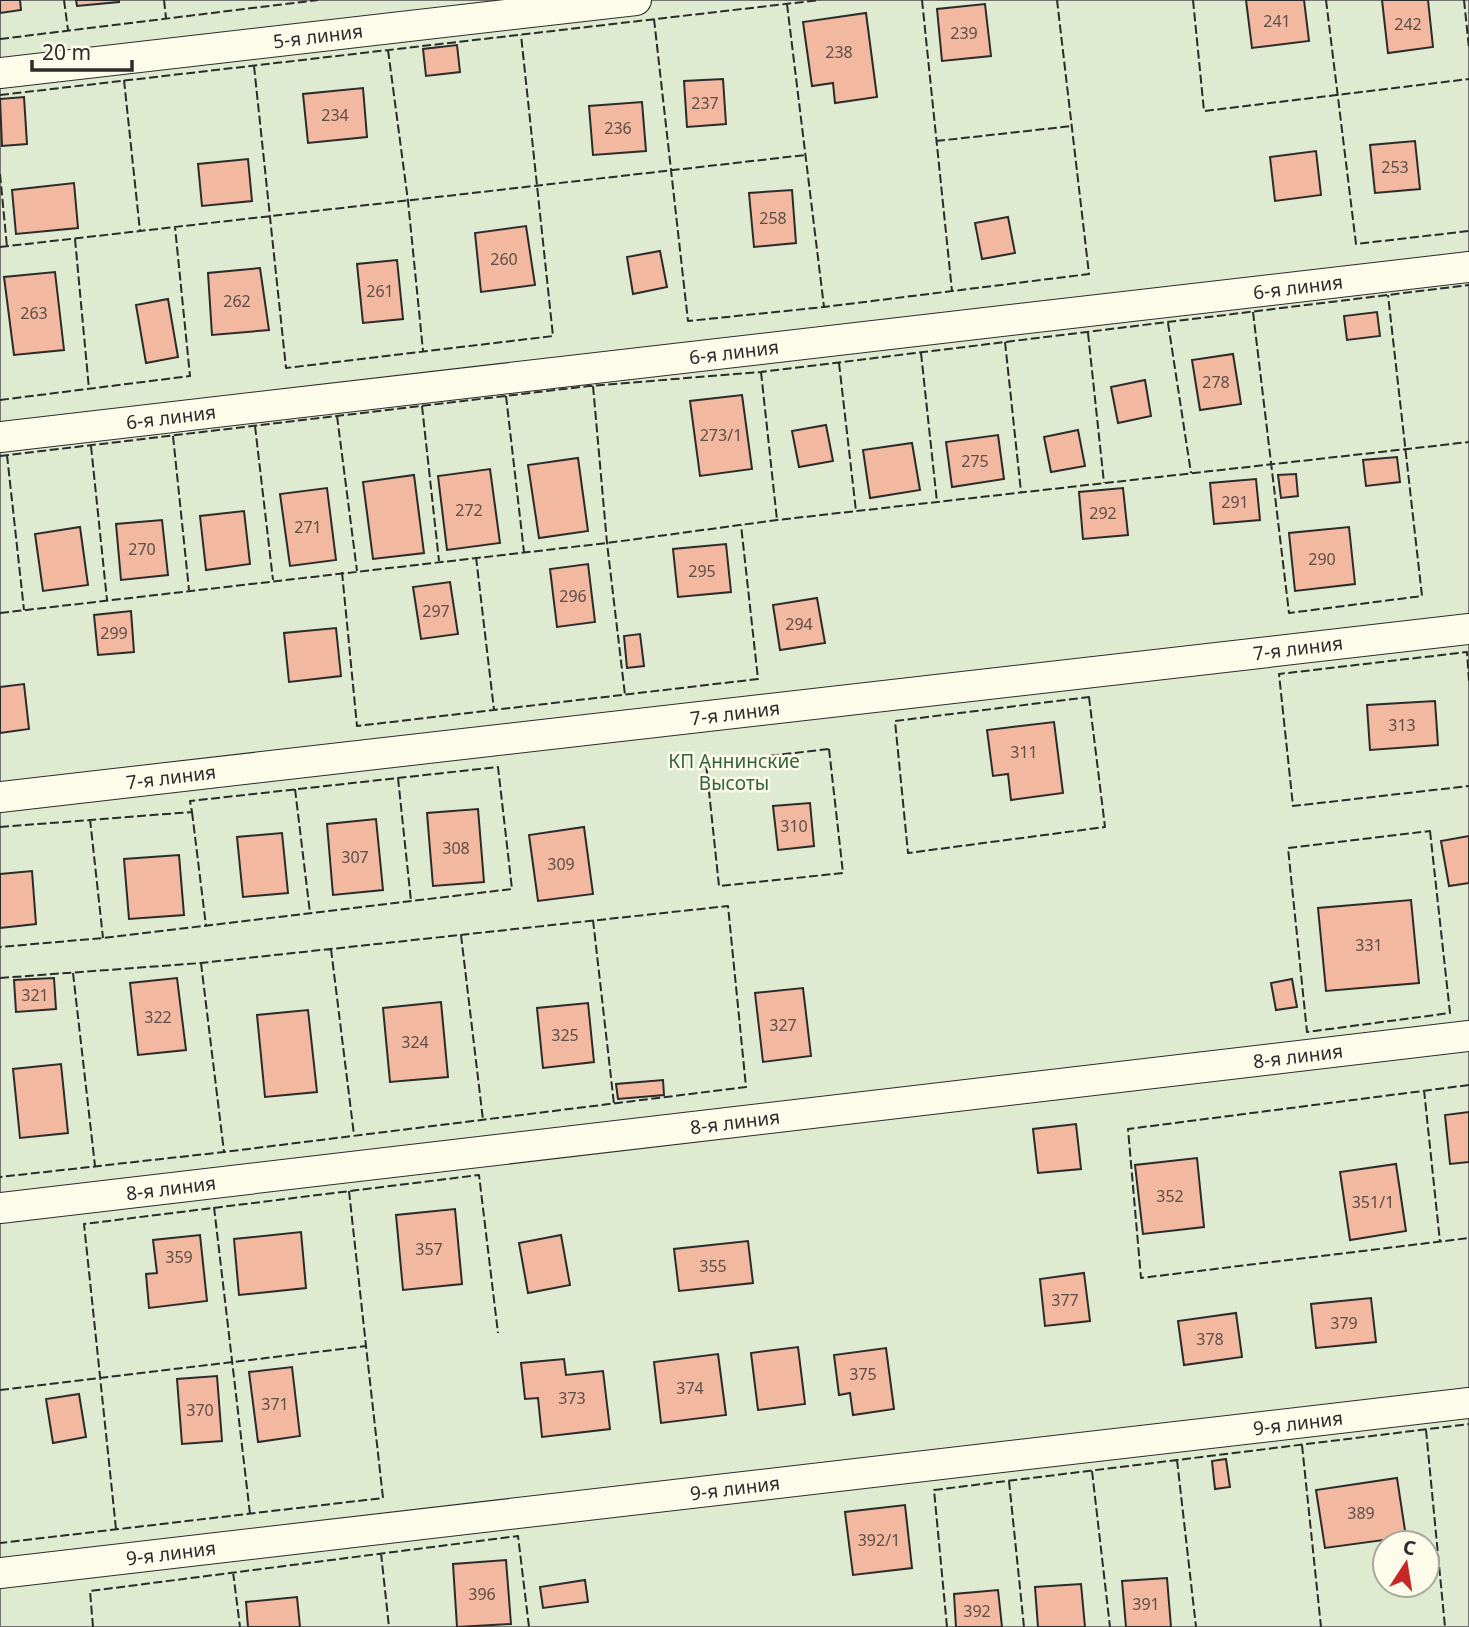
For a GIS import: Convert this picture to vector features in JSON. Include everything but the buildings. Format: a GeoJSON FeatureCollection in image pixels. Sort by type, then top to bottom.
{"type":"FeatureCollection","features":[{"type":"Feature","properties":{"kind":"street","name":"5-я линия"},"geometry":{"type":"LineString","coordinates":[[0,73],[636,0]]}},
{"type":"Feature","properties":{"kind":"street","name":"6-я линия"},"geometry":{"type":"LineString","coordinates":[[0,437],[1469,267]]}},
{"type":"Feature","properties":{"kind":"street","name":"7-я линия"},"geometry":{"type":"LineString","coordinates":[[0,796],[1469,629]]}},
{"type":"Feature","properties":{"kind":"street","name":"8-я линия"},"geometry":{"type":"LineString","coordinates":[[0,1208],[1469,1036]]}},
{"type":"Feature","properties":{"kind":"street","name":"9-я линия"},"geometry":{"type":"LineString","coordinates":[[0,1573],[1469,1403]]}},
{"type":"Feature","properties":{"kind":"green space","name":"КП Аннинские Высоты"},"geometry":{"type":"Polygon","coordinates":[[[0,0],[1469,0],[1469,1627],[0,1627],[0,0]]]}},
{"type":"Feature","properties":{"kind":"fence"},"geometry":{"type":"LineString","coordinates":[[64,0],[68,30]]}},
{"type":"Feature","properties":{"kind":"fence"},"geometry":{"type":"LineString","coordinates":[[164,0],[166,18]]}},
{"type":"Feature","properties":{"kind":"fence"},"geometry":{"type":"LineString","coordinates":[[0,39],[318,0]]}},
{"type":"Feature","properties":{"kind":"fence"},"geometry":{"type":"LineString","coordinates":[[0,95],[820,0]]}},
{"type":"Feature","properties":{"kind":"fence"},"geometry":{"type":"LineString","coordinates":[[922,0],[952,291]]}},
{"type":"Feature","properties":{"kind":"fence"},"geometry":{"type":"LineString","coordinates":[[654,19],[688,321],[1089,274],[1057,0]]}},
{"type":"Feature","properties":{"kind":"fence"},"geometry":{"type":"LineString","coordinates":[[1193,0],[1204,111],[1469,79]]}},
{"type":"Feature","properties":{"kind":"fence"},"geometry":{"type":"LineString","coordinates":[[1326,0],[1356,244],[1469,231]]}},
{"type":"Feature","properties":{"kind":"fence"},"geometry":{"type":"LineString","coordinates":[[1464,0],[1469,48]]}},
{"type":"Feature","properties":{"kind":"fence"},"geometry":{"type":"LineString","coordinates":[[787,4],[824,307]]}},
{"type":"Feature","properties":{"kind":"fence"},"geometry":{"type":"LineString","coordinates":[[254,66],[286,368],[553,336],[521,35]]}},
{"type":"Feature","properties":{"kind":"fence"},"geometry":{"type":"LineString","coordinates":[[388,50],[408,201],[423,351]]}},
{"type":"Feature","properties":{"kind":"fence"},"geometry":{"type":"LineString","coordinates":[[124,80],[140,231]]}},
{"type":"Feature","properties":{"kind":"fence"},"geometry":{"type":"LineString","coordinates":[[936,141],[1072,126]]}},
{"type":"Feature","properties":{"kind":"fence"},"geometry":{"type":"LineString","coordinates":[[0,247],[805,155]]}},
{"type":"Feature","properties":{"kind":"fence"},"geometry":{"type":"LineString","coordinates":[[0,174],[7,247]]}},
{"type":"Feature","properties":{"kind":"fence"},"geometry":{"type":"LineString","coordinates":[[0,400],[190,376],[175,227]]}},
{"type":"Feature","properties":{"kind":"fence"},"geometry":{"type":"LineString","coordinates":[[75,239],[89,389]]}},
{"type":"Feature","properties":{"kind":"fence"},"geometry":{"type":"LineString","coordinates":[[0,456],[589,386],[761,372],[1469,285]]}},
{"type":"Feature","properties":{"kind":"fence"},"geometry":{"type":"LineString","coordinates":[[1253,312],[1289,613],[1422,596],[1388,295]]}},
{"type":"Feature","properties":{"kind":"fence"},"geometry":{"type":"LineString","coordinates":[[1168,323],[1191,473]]}},
{"type":"Feature","properties":{"kind":"fence"},"geometry":{"type":"LineString","coordinates":[[1088,333],[1104,483]]}},
{"type":"Feature","properties":{"kind":"fence"},"geometry":{"type":"LineString","coordinates":[[1005,342],[1021,492]]}},
{"type":"Feature","properties":{"kind":"fence"},"geometry":{"type":"LineString","coordinates":[[921,353],[937,502]]}},
{"type":"Feature","properties":{"kind":"fence"},"geometry":{"type":"LineString","coordinates":[[839,363],[856,511]]}},
{"type":"Feature","properties":{"kind":"fence"},"geometry":{"type":"LineString","coordinates":[[761,372],[777,520]]}},
{"type":"Feature","properties":{"kind":"fence"},"geometry":{"type":"LineString","coordinates":[[593,386],[607,543],[625,695]]}},
{"type":"Feature","properties":{"kind":"fence"},"geometry":{"type":"LineString","coordinates":[[506,396],[524,552]]}},
{"type":"Feature","properties":{"kind":"fence"},"geometry":{"type":"LineString","coordinates":[[422,406],[439,561]]}},
{"type":"Feature","properties":{"kind":"fence"},"geometry":{"type":"LineString","coordinates":[[337,416],[357,571]]}},
{"type":"Feature","properties":{"kind":"fence"},"geometry":{"type":"LineString","coordinates":[[255,426],[273,580]]}},
{"type":"Feature","properties":{"kind":"fence"},"geometry":{"type":"LineString","coordinates":[[173,436],[189,590]]}},
{"type":"Feature","properties":{"kind":"fence"},"geometry":{"type":"LineString","coordinates":[[0,613],[607,543],[777,520],[1469,442]]}},
{"type":"Feature","properties":{"kind":"fence"},"geometry":{"type":"LineString","coordinates":[[91,446],[107,600]]}},
{"type":"Feature","properties":{"kind":"fence"},"geometry":{"type":"LineString","coordinates":[[7,455],[24,610]]}},
{"type":"Feature","properties":{"kind":"fence"},"geometry":{"type":"LineString","coordinates":[[342,572],[357,726],[758,679],[741,525]]}},
{"type":"Feature","properties":{"kind":"fence"},"geometry":{"type":"LineString","coordinates":[[476,557],[494,710]]}},
{"type":"Feature","properties":{"kind":"fence"},"geometry":{"type":"LineString","coordinates":[[1469,681],[1467,652],[1279,674],[1293,806],[1469,786]]}},
{"type":"Feature","properties":{"kind":"fence"},"geometry":{"type":"LineString","coordinates":[[1089,697],[1105,827],[908,853],[895,721],[1089,697]]}},
{"type":"Feature","properties":{"kind":"fence"},"geometry":{"type":"LineString","coordinates":[[829,749],[843,873],[719,886],[706,763],[829,749]]}},
{"type":"Feature","properties":{"kind":"fence"},"geometry":{"type":"LineString","coordinates":[[0,827],[192,812],[190,801],[498,767],[512,889],[103,938],[0,947]]}},
{"type":"Feature","properties":{"kind":"fence"},"geometry":{"type":"LineString","coordinates":[[398,778],[411,901]]}},
{"type":"Feature","properties":{"kind":"fence"},"geometry":{"type":"LineString","coordinates":[[295,789],[310,913]]}},
{"type":"Feature","properties":{"kind":"fence"},"geometry":{"type":"LineString","coordinates":[[192,812],[206,926]]}},
{"type":"Feature","properties":{"kind":"fence"},"geometry":{"type":"LineString","coordinates":[[90,819],[103,938]]}},
{"type":"Feature","properties":{"kind":"fence"},"geometry":{"type":"LineString","coordinates":[[1430,831],[1450,1013],[1307,1032],[1288,848],[1430,831]]}},
{"type":"Feature","properties":{"kind":"fence"},"geometry":{"type":"LineString","coordinates":[[0,978],[201,963],[728,906],[746,1087],[0,1177]]}},
{"type":"Feature","properties":{"kind":"fence"},"geometry":{"type":"LineString","coordinates":[[593,920],[614,1104]]}},
{"type":"Feature","properties":{"kind":"fence"},"geometry":{"type":"LineString","coordinates":[[461,935],[483,1120]]}},
{"type":"Feature","properties":{"kind":"fence"},"geometry":{"type":"LineString","coordinates":[[331,949],[354,1135]]}},
{"type":"Feature","properties":{"kind":"fence"},"geometry":{"type":"LineString","coordinates":[[201,963],[224,1152]]}},
{"type":"Feature","properties":{"kind":"fence"},"geometry":{"type":"LineString","coordinates":[[73,973],[95,1166]]}},
{"type":"Feature","properties":{"kind":"fence"},"geometry":{"type":"LineString","coordinates":[[1469,1085],[1128,1129],[1141,1278],[1469,1238]]}},
{"type":"Feature","properties":{"kind":"fence"},"geometry":{"type":"LineString","coordinates":[[1424,1090],[1440,1242]]}},
{"type":"Feature","properties":{"kind":"fence"},"geometry":{"type":"LineString","coordinates":[[116,1529],[84,1224],[479,1175],[498,1333]]}},
{"type":"Feature","properties":{"kind":"fence"},"geometry":{"type":"LineString","coordinates":[[349,1191],[366,1346]]}},
{"type":"Feature","properties":{"kind":"fence"},"geometry":{"type":"LineString","coordinates":[[214,1207],[250,1514]]}},
{"type":"Feature","properties":{"kind":"fence"},"geometry":{"type":"LineString","coordinates":[[0,1390],[366,1346],[383,1498],[0,1543]]}},
{"type":"Feature","properties":{"kind":"fence"},"geometry":{"type":"LineString","coordinates":[[947,1627],[934,1490],[1469,1424]]}},
{"type":"Feature","properties":{"kind":"fence"},"geometry":{"type":"LineString","coordinates":[[1426,1430],[1445,1627]]}},
{"type":"Feature","properties":{"kind":"fence"},"geometry":{"type":"LineString","coordinates":[[1302,1445],[1321,1627]]}},
{"type":"Feature","properties":{"kind":"fence"},"geometry":{"type":"LineString","coordinates":[[1177,1460],[1196,1627]]}},
{"type":"Feature","properties":{"kind":"fence"},"geometry":{"type":"LineString","coordinates":[[1092,1471],[1110,1627]]}},
{"type":"Feature","properties":{"kind":"fence"},"geometry":{"type":"LineString","coordinates":[[1009,1481],[1024,1627]]}},
{"type":"Feature","properties":{"kind":"fence"},"geometry":{"type":"LineString","coordinates":[[93,1627],[90,1591],[518,1536],[529,1627]]}},
{"type":"Feature","properties":{"kind":"fence"},"geometry":{"type":"LineString","coordinates":[[381,1553],[389,1627]]}},
{"type":"Feature","properties":{"kind":"fence"},"geometry":{"type":"LineString","coordinates":[[233,1572],[240,1627]]}}]}
